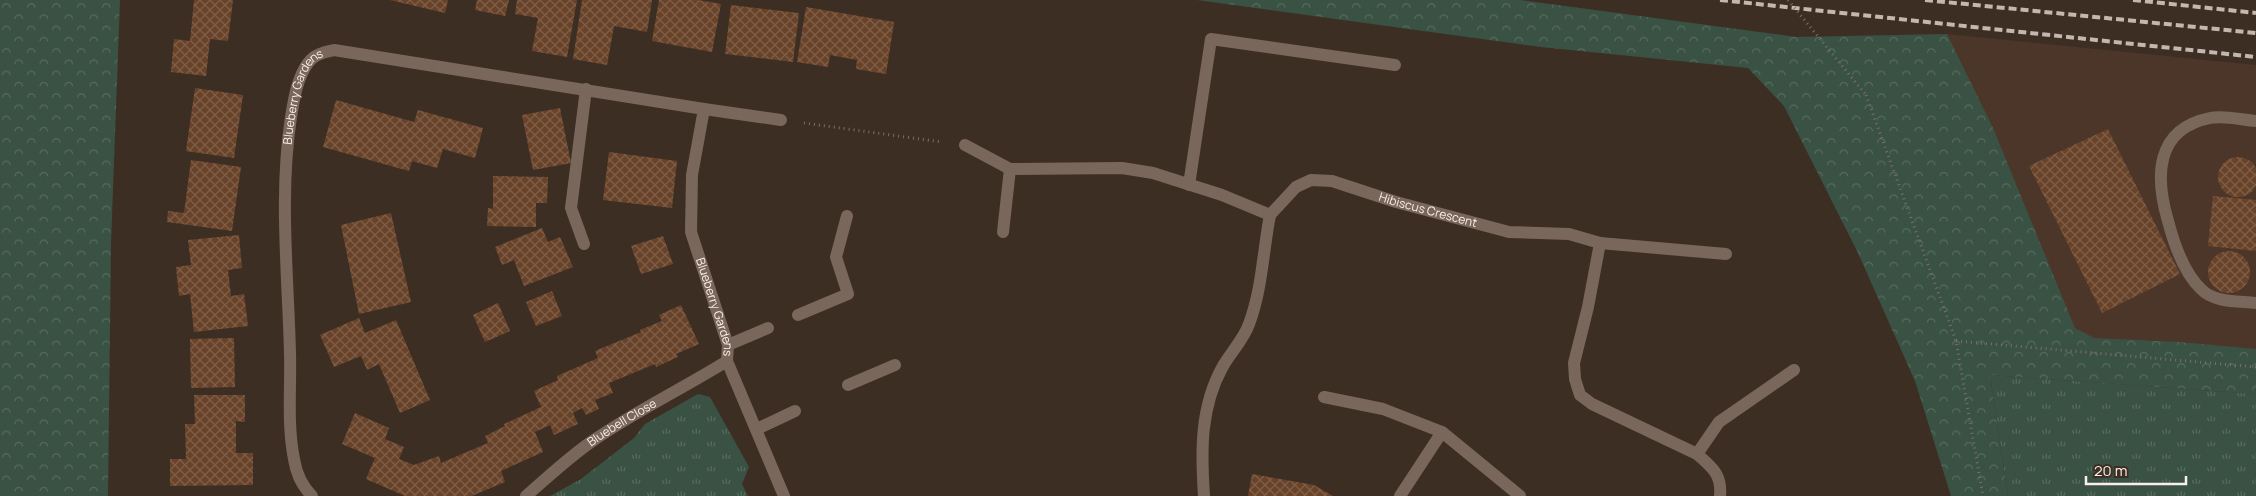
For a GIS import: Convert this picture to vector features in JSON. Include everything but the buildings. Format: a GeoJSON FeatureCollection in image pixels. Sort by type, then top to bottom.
{"type":"FeatureCollection","features":[{"type":"Feature","properties":{"kind":"street"},"geometry":{"type":"LineString","coordinates":[[1188,185],[1211,39],[1395,65]]}},
{"type":"Feature","properties":{"kind":"street","name":"Blueberry Gardens"},"geometry":{"type":"LineString","coordinates":[[312,496],[301,480],[294,460],[290,428],[290,364],[285,245],[285,153],[294,99],[301,76],[309,61],[320,53],[334,50],[780,120]]}},
{"type":"Feature","properties":{"kind":"street"},"geometry":{"type":"LineString","coordinates":[[584,244],[571,208],[586,89]]}},
{"type":"Feature","properties":{"kind":"street","name":"Blueberry Gardens"},"geometry":{"type":"LineString","coordinates":[[704,109],[692,175],[691,232],[728,345],[727,361],[784,496]]}},
{"type":"Feature","properties":{"kind":"street"},"geometry":{"type":"LineString","coordinates":[[2256,121],[2211,117],[2186,127],[2171,139],[2163,154],[2160,177],[2163,204],[2172,238],[2189,273],[2202,291],[2221,300],[2256,302]]}},
{"type":"Feature","properties":{"kind":"street"},"geometry":{"type":"LineString","coordinates":[[965,145],[1010,170],[1122,168],[1153,174],[1222,195],[1270,215],[1249,326],[1223,365],[1214,384],[1205,413],[1202,436],[1204,496]]}},
{"type":"Feature","properties":{"kind":"street"},"geometry":{"type":"LineString","coordinates":[[1003,232],[1010,170]]}},
{"type":"Feature","properties":{"kind":"street","name":"Hibiscus Crescent"},"geometry":{"type":"LineString","coordinates":[[1270,215],[1296,187],[1311,180],[1332,181],[1396,202],[1509,232],[1569,234],[1600,243],[1726,254]]}},
{"type":"Feature","properties":{"kind":"street"},"geometry":{"type":"LineString","coordinates":[[798,315],[848,294],[836,257],[847,216]]}},
{"type":"Feature","properties":{"kind":"street"},"geometry":{"type":"LineString","coordinates":[[1600,243],[1588,307],[1574,363],[1575,379],[1580,395],[1592,404],[1698,454],[1712,467],[1721,482],[1720,496]]}},
{"type":"Feature","properties":{"kind":"street"},"geometry":{"type":"LineString","coordinates":[[728,345],[768,328]]}},
{"type":"Feature","properties":{"kind":"street","name":"Bluebell Close"},"geometry":{"type":"LineString","coordinates":[[526,496],[589,443],[622,421],[685,388],[727,361]]}},
{"type":"Feature","properties":{"kind":"street"},"geometry":{"type":"LineString","coordinates":[[848,385],[895,365]]}},
{"type":"Feature","properties":{"kind":"street"},"geometry":{"type":"LineString","coordinates":[[1698,454],[1719,422],[1794,370]]}},
{"type":"Feature","properties":{"kind":"street"},"geometry":{"type":"LineString","coordinates":[[1324,397],[1383,409],[1442,432],[1520,496]]}},
{"type":"Feature","properties":{"kind":"street"},"geometry":{"type":"LineString","coordinates":[[757,429],[795,411]]}},
{"type":"Feature","properties":{"kind":"street"},"geometry":{"type":"LineString","coordinates":[[1400,496],[1442,432]]}},
{"type":"Feature","properties":{"kind":"path"},"geometry":{"type":"LineString","coordinates":[[1788,0],[1866,96],[1956,341],[1983,496]]}},
{"type":"Feature","properties":{"kind":"path"},"geometry":{"type":"LineString","coordinates":[[780,120],[965,145]]}},
{"type":"Feature","properties":{"kind":"path"},"geometry":{"type":"LineString","coordinates":[[1956,341],[2256,366]]}},
{"type":"Feature","properties":{"kind":"shaded area"},"geometry":{"type":"Polygon","coordinates":[[[1947,34],[2256,65],[2256,394],[1990,375],[1947,34]]]}},
{"type":"Feature","properties":{"kind":"green space"},"geometry":{"type":"Polygon","coordinates":[[[0,0],[120,0],[111,243],[108,496],[0,496],[0,0]]]}},
{"type":"Feature","properties":{"kind":"green space"},"geometry":{"type":"Polygon","coordinates":[[[1197,0],[1521,0],[1796,37],[1947,34],[1993,128],[2075,328],[2094,338],[2180,342],[2256,349],[2256,394],[1990,375],[2008,496],[1951,496],[1915,381],[1858,253],[1784,106],[1748,68],[1541,47],[1197,0]]]}},
{"type":"Feature","properties":{"kind":"green space"},"geometry":{"type":"Polygon","coordinates":[[[1990,375],[2256,394],[2256,496],[2008,496],[1990,375]]]}},
{"type":"Feature","properties":{"kind":"green space"},"geometry":{"type":"Polygon","coordinates":[[[698,394],[710,397],[749,467],[742,484],[748,496],[550,496],[581,479],[634,438],[645,424],[698,394]]]}},
{"type":"Feature","properties":{"kind":"railway"},"geometry":{"type":"LineString","coordinates":[[1720,0],[2256,57]]}},
{"type":"Feature","properties":{"kind":"railway"},"geometry":{"type":"LineString","coordinates":[[1925,0],[2256,33]]}},
{"type":"Feature","properties":{"kind":"railway"},"geometry":{"type":"LineString","coordinates":[[2133,0],[2256,13]]}}]}
